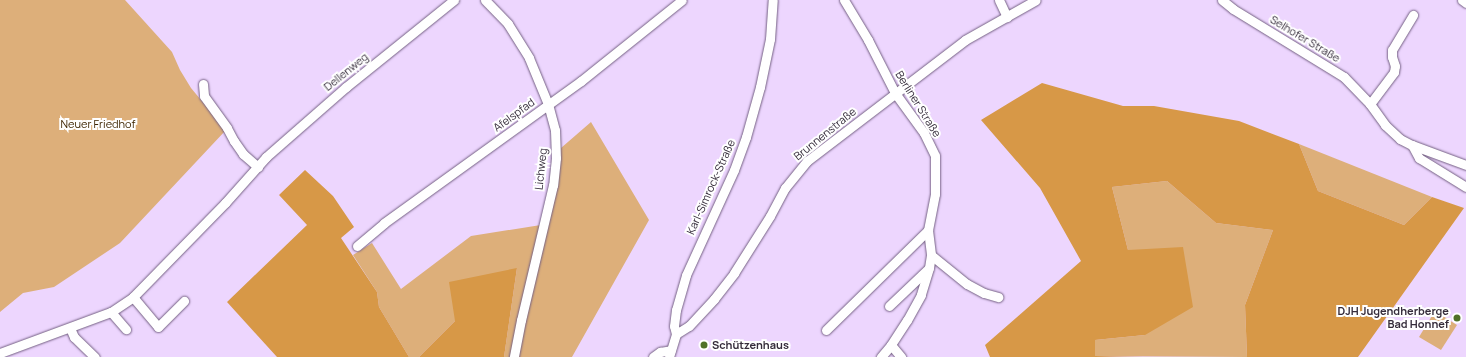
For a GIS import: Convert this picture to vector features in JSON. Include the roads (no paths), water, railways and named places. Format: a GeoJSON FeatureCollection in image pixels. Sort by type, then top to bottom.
{"type":"FeatureCollection","features":[{"type":"Feature","properties":{"kind":"street","name":"Dellenweg"},"geometry":{"type":"LineString","coordinates":[[0,353],[111,312],[133,297],[258,167],[346,87],[454,0]]}},
{"type":"Feature","properties":{"kind":"street","name":"Lichweg"},"geometry":{"type":"LineString","coordinates":[[485,0],[508,24],[529,58],[548,104],[555,130],[556,158],[553,185],[514,357]]}},
{"type":"Feature","properties":{"kind":"street","name":"Afelspfad"},"geometry":{"type":"LineString","coordinates":[[357,246],[384,223],[582,81],[682,0]]}},
{"type":"Feature","properties":{"kind":"street","name":"Karl-Simrock-Straße"},"geometry":{"type":"LineString","coordinates":[[670,353],[676,334],[674,326],[676,310],[686,275],[734,170],[760,87],[770,40],[773,0]]}},
{"type":"Feature","properties":{"kind":"street","name":"Berliner Straße"},"geometry":{"type":"LineString","coordinates":[[844,0],[868,40],[894,93],[924,133],[935,156],[935,194],[928,230],[931,255],[929,268],[921,295],[891,346],[881,357]]}},
{"type":"Feature","properties":{"kind":"street"},"geometry":{"type":"LineString","coordinates":[[998,0],[1006,17]]}},
{"type":"Feature","properties":{"kind":"street","name":"Brunnenstraße"},"geometry":{"type":"LineString","coordinates":[[676,334],[689,326],[714,299],[734,273],[770,216],[785,188],[806,161],[965,40],[1036,0]]}},
{"type":"Feature","properties":{"kind":"street","name":"Selhofer Straße"},"geometry":{"type":"LineString","coordinates":[[1222,0],[1232,9],[1344,77],[1370,104],[1385,125],[1400,138],[1412,145],[1419,158],[1466,187]]}},
{"type":"Feature","properties":{"kind":"street"},"geometry":{"type":"LineString","coordinates":[[1462,0],[1466,3]]}},
{"type":"Feature","properties":{"kind":"street"},"geometry":{"type":"LineString","coordinates":[[1370,104],[1394,72],[1395,66],[1392,57],[1392,50],[1413,15]]}},
{"type":"Feature","properties":{"kind":"street"},"geometry":{"type":"LineString","coordinates":[[203,84],[204,96],[227,128],[234,141],[244,154],[258,167]]}},
{"type":"Feature","properties":{"kind":"street"},"geometry":{"type":"LineString","coordinates":[[1412,145],[1466,165]]}},
{"type":"Feature","properties":{"kind":"street"},"geometry":{"type":"LineString","coordinates":[[826,330],[928,230]]}},
{"type":"Feature","properties":{"kind":"street"},"geometry":{"type":"LineString","coordinates":[[931,255],[967,284],[984,293],[998,296]]}},
{"type":"Feature","properties":{"kind":"street"},"geometry":{"type":"LineString","coordinates":[[888,306],[929,268]]}},
{"type":"Feature","properties":{"kind":"street"},"geometry":{"type":"LineString","coordinates":[[133,297],[158,327],[184,301]]}},
{"type":"Feature","properties":{"kind":"street"},"geometry":{"type":"LineString","coordinates":[[111,312],[126,329]]}},
{"type":"Feature","properties":{"kind":"street"},"geometry":{"type":"LineString","coordinates":[[70,328],[74,337],[95,357]]}},
{"type":"Feature","properties":{"kind":"street"},"geometry":{"type":"LineString","coordinates":[[891,346],[901,357]]}},
{"type":"Feature","properties":{"kind":"street"},"geometry":{"type":"LineString","coordinates":[[653,357],[660,352],[670,353]]}},
{"type":"Feature","properties":{"kind":"place","name":"DJH Jugendherberge Bad Honnef"},"geometry":{"type":"Point","coordinates":[1457,318]}},
{"type":"Feature","properties":{"kind":"place","name":"Schützenhaus"},"geometry":{"type":"Point","coordinates":[704,345]}},
{"type":"Feature","properties":{"kind":"park label","name":"Neuer Friedhof"},"geometry":{"type":"Point","coordinates":[98,124]}}]}
